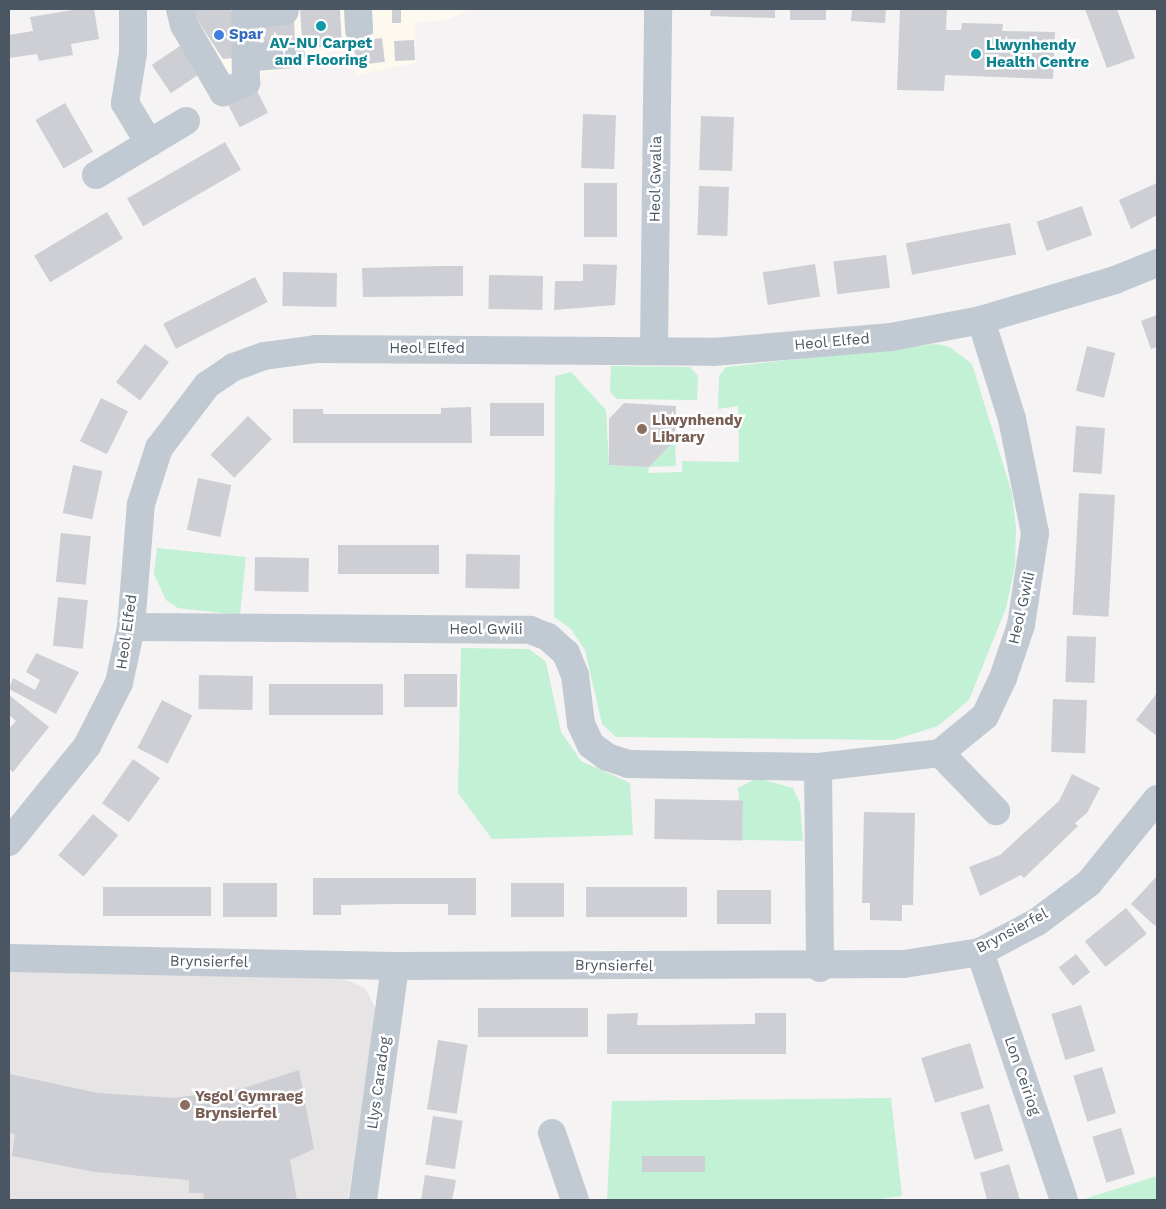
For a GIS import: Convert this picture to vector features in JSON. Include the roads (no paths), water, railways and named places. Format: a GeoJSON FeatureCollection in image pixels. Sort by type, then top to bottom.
{"type":"FeatureCollection","features":[{"type":"Feature","properties":{"kind":"street"},"geometry":{"type":"LineString","coordinates":[[133,9],[133,53],[125,103],[149,143]]}},
{"type":"Feature","properties":{"kind":"street"},"geometry":{"type":"LineString","coordinates":[[180,9],[184,25],[223,92],[246,82],[245,15],[285,11]]}},
{"type":"Feature","properties":{"kind":"street","name":"Heol Gwalia"},"geometry":{"type":"LineString","coordinates":[[654,349],[658,9]]}},
{"type":"Feature","properties":{"kind":"street"},"geometry":{"type":"LineString","coordinates":[[246,58],[291,54]]}},
{"type":"Feature","properties":{"kind":"street"},"geometry":{"type":"LineString","coordinates":[[96,175],[186,121]]}},
{"type":"Feature","properties":{"kind":"street","name":"Heol Elfed"},"geometry":{"type":"LineString","coordinates":[[9,842],[87,746],[119,683],[131,627],[141,504],[159,448],[207,385],[234,367],[264,356],[316,349],[654,349],[713,352],[891,337],[981,320],[1157,263]]}},
{"type":"Feature","properties":{"kind":"street","name":"Heol Gwili"},"geometry":{"type":"LineString","coordinates":[[131,627],[530,630],[548,637],[566,653],[574,675],[581,724],[591,745],[607,757],[637,764],[818,767],[940,753],[985,716],[1003,678],[1021,625],[1035,533],[1012,419],[981,320]]}},
{"type":"Feature","properties":{"kind":"street"},"geometry":{"type":"LineString","coordinates":[[940,753],[996,811]]}},
{"type":"Feature","properties":{"kind":"street"},"geometry":{"type":"LineString","coordinates":[[818,767],[820,968]]}},
{"type":"Feature","properties":{"kind":"street","name":"Brynsierfel"},"geometry":{"type":"LineString","coordinates":[[9,958],[395,966],[820,968],[904,964],[980,952],[1036,922],[1089,883],[1157,798]]}},
{"type":"Feature","properties":{"kind":"street","name":"Lon Ceiriog"},"geometry":{"type":"LineString","coordinates":[[980,952],[1064,1200]]}},
{"type":"Feature","properties":{"kind":"street","name":"Llys Caradog"},"geometry":{"type":"LineString","coordinates":[[363,1200],[395,966]]}},
{"type":"Feature","properties":{"kind":"street"},"geometry":{"type":"LineString","coordinates":[[552,1133],[575,1200]]}},
{"type":"Feature","properties":{"kind":"place","name":"AV-NU Carpet and Flooring"},"geometry":{"type":"Point","coordinates":[321,26]}},
{"type":"Feature","properties":{"kind":"place","name":"Spar"},"geometry":{"type":"Point","coordinates":[219,35]}},
{"type":"Feature","properties":{"kind":"place","name":"Llwynhendy Health Centre"},"geometry":{"type":"Point","coordinates":[976,54]}},
{"type":"Feature","properties":{"kind":"place","name":"Llwynhendy Library"},"geometry":{"type":"Point","coordinates":[642,429]}},
{"type":"Feature","properties":{"kind":"place","name":"Ysgol Gymraeg Brynsierfel"},"geometry":{"type":"Point","coordinates":[185,1105]}}]}
